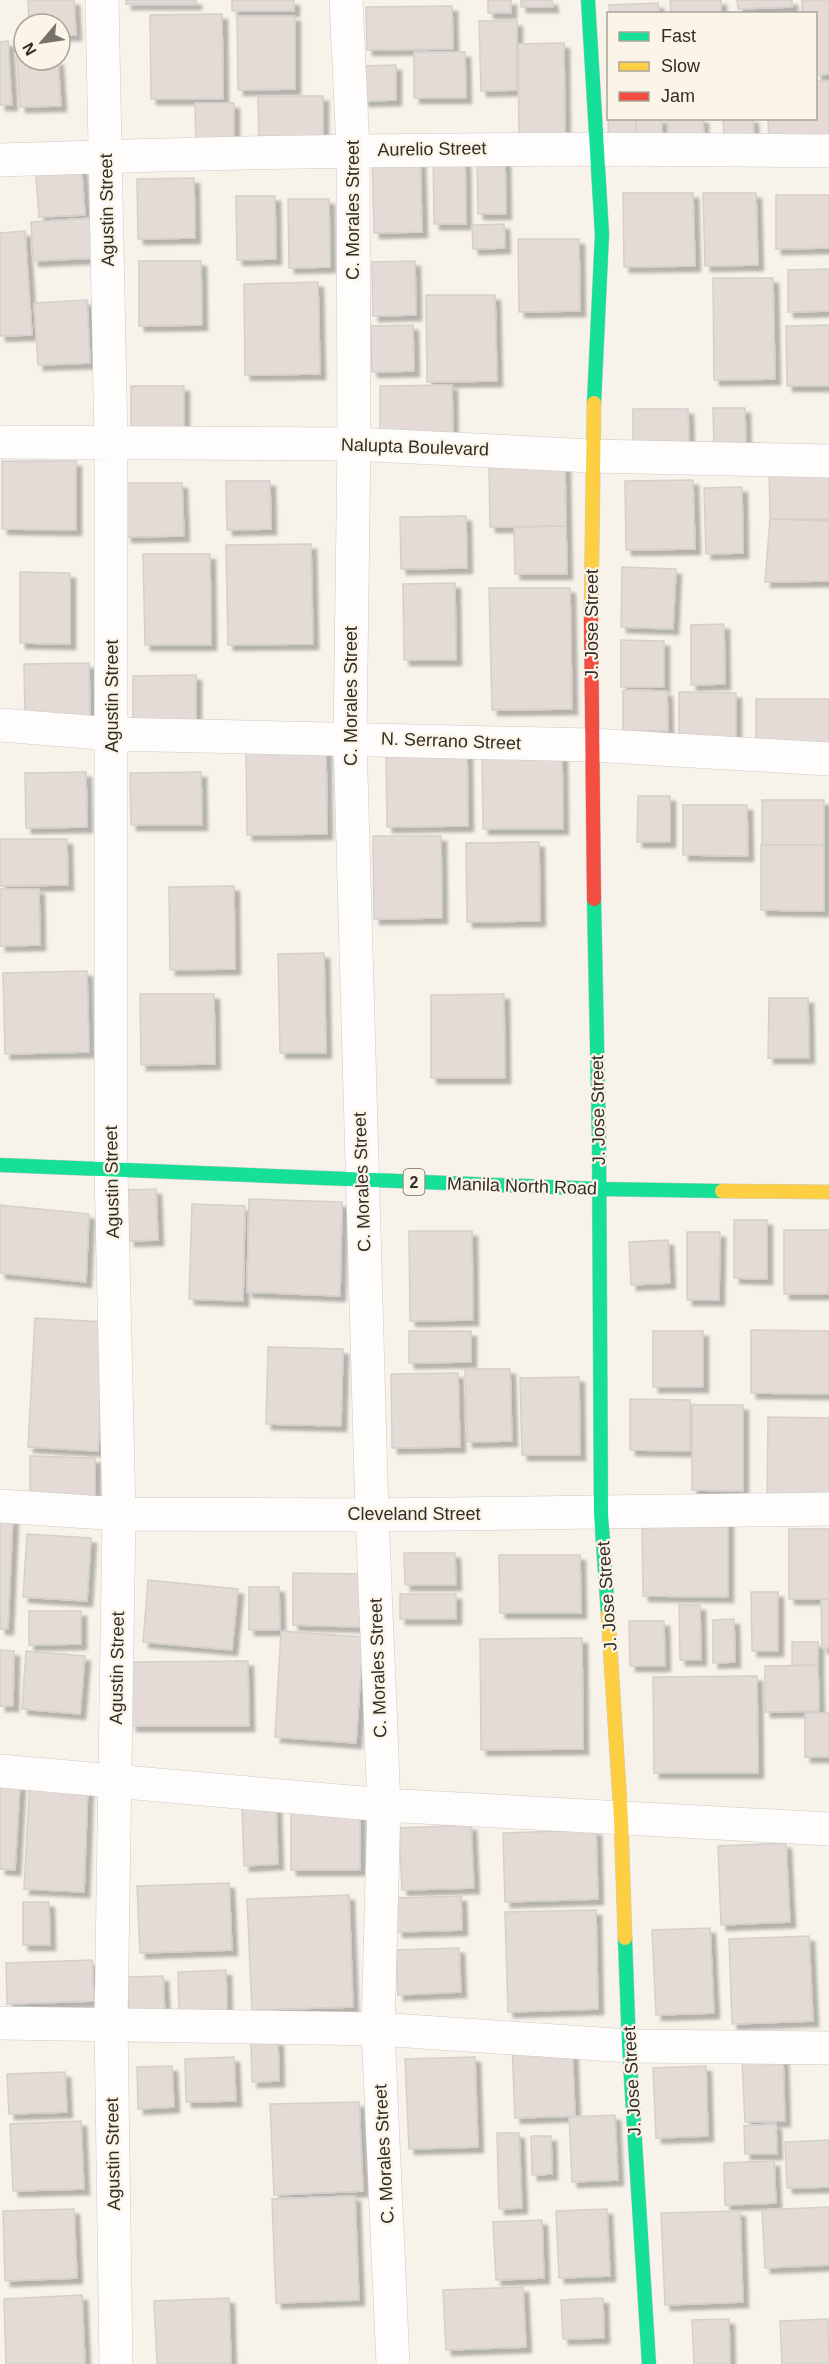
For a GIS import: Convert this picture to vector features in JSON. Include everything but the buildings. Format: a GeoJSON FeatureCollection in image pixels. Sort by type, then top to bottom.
{"type":"FeatureCollection","features":[{"type":"Feature","properties":{"kind":"main road","name":"J. Jose Street"},"geometry":{"type":"LineString","coordinates":[[588,0],[602,234],[592,456],[591,746],[599,1190],[601,1513],[621,1819],[629,2046],[649,2364]]}},
{"type":"Feature","properties":{"kind":"main road","name":"Manila North Road"},"geometry":{"type":"LineString","coordinates":[[0,1165],[599,1190],[829,1192]]}},
{"type":"Feature","properties":{"kind":"street","name":"Agustin Street"},"geometry":{"type":"LineString","coordinates":[[102,0],[111,443],[111,1170],[119,1514],[111,2023],[116,2364]]}},
{"type":"Feature","properties":{"kind":"street","name":"C. Morales Street"},"geometry":{"type":"LineString","coordinates":[[346,0],[353,150],[354,444],[350,738],[372,1515],[384,1805],[378,2029],[393,2364]]}},
{"type":"Feature","properties":{"kind":"street","name":"Aurelio Street"},"geometry":{"type":"LineString","coordinates":[[0,160],[353,150],[598,147],[829,151]]}},
{"type":"Feature","properties":{"kind":"street","name":"Nalupta Boulevard"},"geometry":{"type":"LineString","coordinates":[[0,442],[354,444],[592,456],[829,461]]}},
{"type":"Feature","properties":{"kind":"street","name":"N. Serrano Street"},"geometry":{"type":"LineString","coordinates":[[0,725],[112,734],[350,738],[591,746],[829,759]]}},
{"type":"Feature","properties":{"kind":"street","name":"Cleveland Street"},"geometry":{"type":"LineString","coordinates":[[0,1506],[119,1514],[372,1515],[829,1509]]}},
{"type":"Feature","properties":{"kind":"street"},"geometry":{"type":"LineString","coordinates":[[0,1771],[384,1805],[829,1830]]}},
{"type":"Feature","properties":{"kind":"street"},"geometry":{"type":"LineString","coordinates":[[0,2023],[378,2029],[629,2046],[829,2048]]}},
{"type":"Feature","properties":{"kind":"traffic: fast"},"geometry":{"type":"LineString","coordinates":[[588,0],[602,234],[594,403]]}},
{"type":"Feature","properties":{"kind":"traffic: fast"},"geometry":{"type":"LineString","coordinates":[[594,899],[599,1140],[601,1513],[608,1614]]}},
{"type":"Feature","properties":{"kind":"traffic: fast"},"geometry":{"type":"LineString","coordinates":[[0,1165],[599,1189],[722,1191]]}},
{"type":"Feature","properties":{"kind":"traffic: fast"},"geometry":{"type":"LineString","coordinates":[[625,1938],[629,2046],[649,2364]]}},
{"type":"Feature","properties":{"kind":"traffic: slow"},"geometry":{"type":"LineString","coordinates":[[591,619],[594,403]]}},
{"type":"Feature","properties":{"kind":"traffic: slow"},"geometry":{"type":"LineString","coordinates":[[722,1191],[829,1192]]}},
{"type":"Feature","properties":{"kind":"traffic: slow"},"geometry":{"type":"LineString","coordinates":[[608,1614],[621,1819],[625,1938]]}},
{"type":"Feature","properties":{"kind":"traffic: jam"},"geometry":{"type":"LineString","coordinates":[[591,619],[594,899]]}}]}
